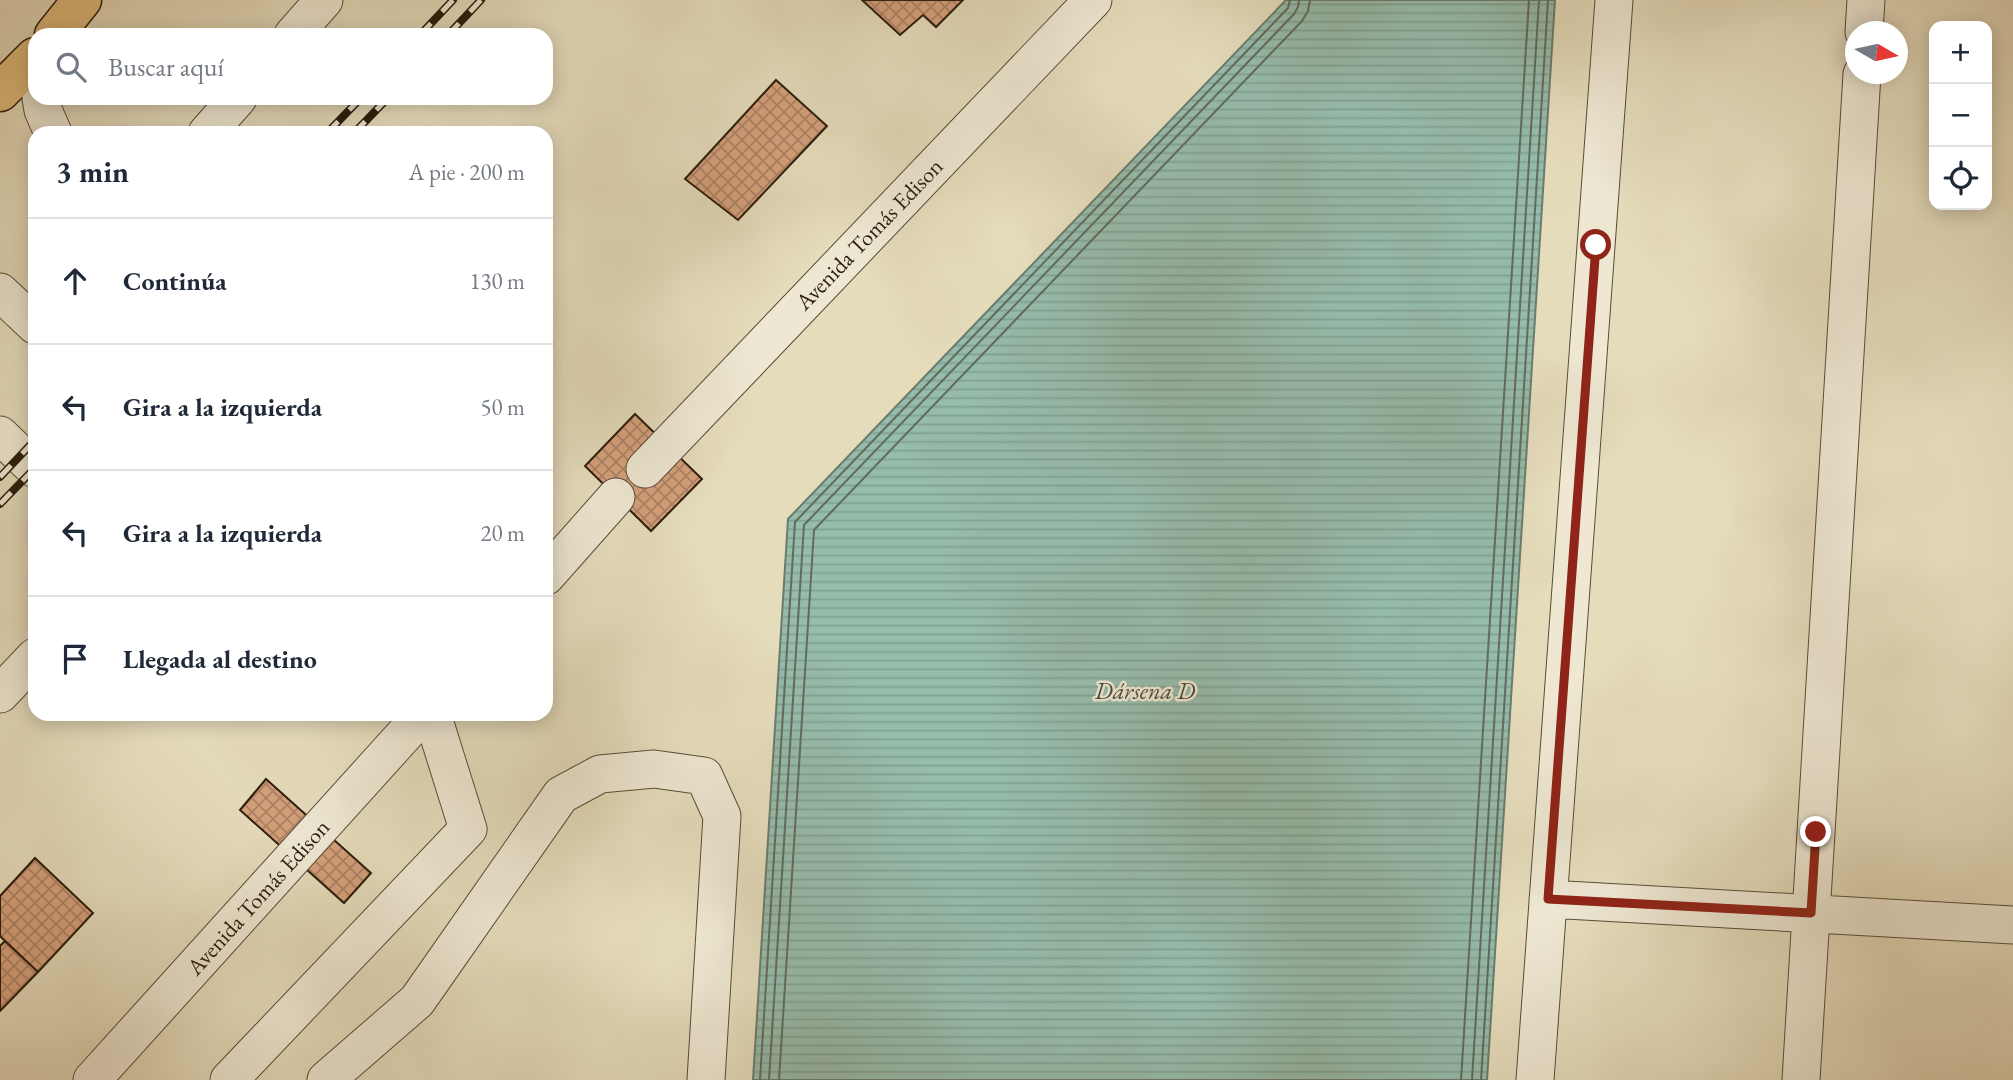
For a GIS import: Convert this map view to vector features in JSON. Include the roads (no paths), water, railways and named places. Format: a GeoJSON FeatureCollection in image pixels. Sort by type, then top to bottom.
{"type":"FeatureCollection","features":[{"type":"Feature","properties":{"kind":"main road"},"geometry":{"type":"LineString","coordinates":[[60,28],[82,0]]}},
{"type":"Feature","properties":{"kind":"main road"},"geometry":{"type":"LineString","coordinates":[[0,92],[28,64]]}},
{"type":"Feature","properties":{"kind":"street"},"geometry":{"type":"LineString","coordinates":[[299,28],[324,0]]}},
{"type":"Feature","properties":{"kind":"street","name":"Avenida Tomás Edison"},"geometry":{"type":"LineString","coordinates":[[645,469],[1093,0]]}},
{"type":"Feature","properties":{"kind":"street"},"geometry":{"type":"LineString","coordinates":[[1535,1080],[1614,0]]}},
{"type":"Feature","properties":{"kind":"street"},"geometry":{"type":"LineString","coordinates":[[1865,21],[1866,0]]}},
{"type":"Feature","properties":{"kind":"street"},"geometry":{"type":"LineString","coordinates":[[1801,1080],[1861,84]]}},
{"type":"Feature","properties":{"kind":"street"},"geometry":{"type":"LineString","coordinates":[[42,105],[50,126]]}},
{"type":"Feature","properties":{"kind":"street"},"geometry":{"type":"LineString","coordinates":[[213,126],[232,105]]}},
{"type":"Feature","properties":{"kind":"street"},"geometry":{"type":"LineString","coordinates":[[0,292],[28,318]]}},
{"type":"Feature","properties":{"kind":"street"},"geometry":{"type":"LineString","coordinates":[[0,435],[28,461]]}},
{"type":"Feature","properties":{"kind":"street"},"geometry":{"type":"LineString","coordinates":[[553,568],[616,497]]}},
{"type":"Feature","properties":{"kind":"street"},"geometry":{"type":"LineString","coordinates":[[0,694],[28,664]]}},
{"type":"Feature","properties":{"kind":"street","name":"Avenida Tomás Edison"},"geometry":{"type":"LineString","coordinates":[[92,1079],[418,721]]}},
{"type":"Feature","properties":{"kind":"street"},"geometry":{"type":"LineString","coordinates":[[229,1080],[468,829],[434,721]]}},
{"type":"Feature","properties":{"kind":"street"},"geometry":{"type":"LineString","coordinates":[[326,1080],[417,1001],[561,795],[600,775],[654,769],[704,776],[722,816],[706,1080]]}},
{"type":"Feature","properties":{"kind":"street"},"geometry":{"type":"LineString","coordinates":[[1548,899],[2013,925]]}},
{"type":"Feature","properties":{"kind":"water","name":"Dársena D"},"geometry":{"type":"Polygon","coordinates":[[[1286,0],[1555,0],[1487,1080],[753,1080],[788,519],[1286,0]]]}},
{"type":"Feature","properties":{"kind":"railway"},"geometry":{"type":"LineString","coordinates":[[427,28],[453,0]]}},
{"type":"Feature","properties":{"kind":"railway"},"geometry":{"type":"LineString","coordinates":[[455,28],[481,0]]}},
{"type":"Feature","properties":{"kind":"railway"},"geometry":{"type":"LineString","coordinates":[[334,126],[354,105]]}},
{"type":"Feature","properties":{"kind":"railway"},"geometry":{"type":"LineString","coordinates":[[361,126],[381,105]]}},
{"type":"Feature","properties":{"kind":"railway"},"geometry":{"type":"LineString","coordinates":[[0,477],[28,447]]}},
{"type":"Feature","properties":{"kind":"railway"},"geometry":{"type":"LineString","coordinates":[[0,504],[28,475]]}}]}
